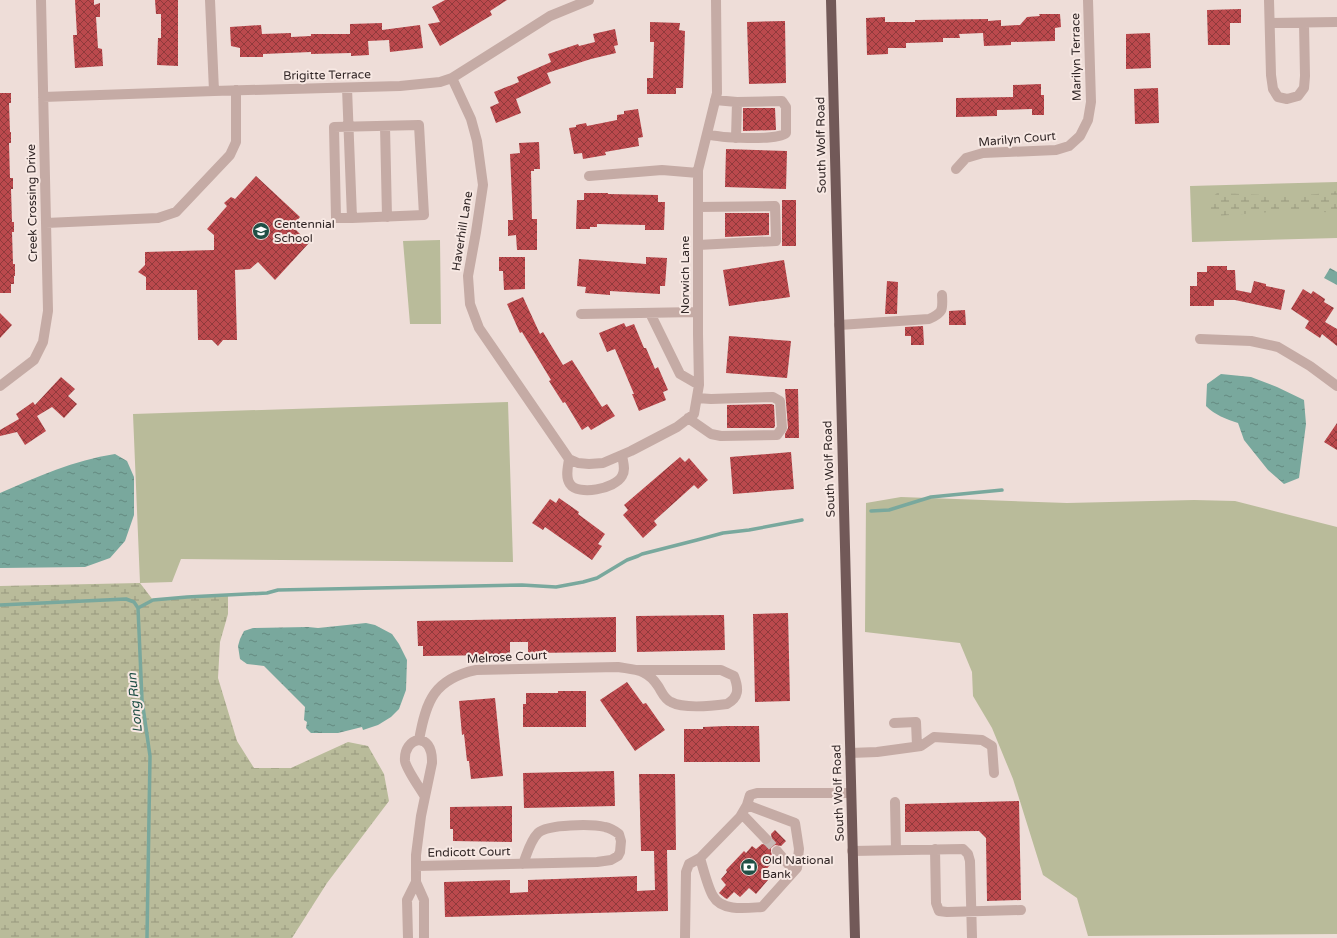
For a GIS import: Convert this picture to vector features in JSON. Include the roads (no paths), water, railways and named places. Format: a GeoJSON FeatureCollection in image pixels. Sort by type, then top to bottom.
{"type":"FeatureCollection","features":[{"type":"Feature","properties":{"kind":"main road","name":"South Wolf Road"},"geometry":{"type":"LineString","coordinates":[[830,0],[855,938]]}},
{"type":"Feature","properties":{"kind":"street","name":"Creek Crossing Drive"},"geometry":{"type":"LineString","coordinates":[[0,386],[34,360],[43,342],[48,311],[41,0]]}},
{"type":"Feature","properties":{"kind":"street"},"geometry":{"type":"LineString","coordinates":[[210,0],[214,91]]}},
{"type":"Feature","properties":{"kind":"street","name":"Brigitte Terrace"},"geometry":{"type":"LineString","coordinates":[[43,97],[400,86],[440,82],[452,78],[550,16],[589,0]]}},
{"type":"Feature","properties":{"kind":"street","name":"Norwich Lane"},"geometry":{"type":"LineString","coordinates":[[569,459],[578,463],[603,463],[677,427],[694,414],[699,385],[698,173],[717,93],[716,0]]}},
{"type":"Feature","properties":{"kind":"street","name":"Marilyn Terrace"},"geometry":{"type":"LineString","coordinates":[[1080,136],[1088,120],[1091,102],[1088,0]]}},
{"type":"Feature","properties":{"kind":"street"},"geometry":{"type":"LineString","coordinates":[[1270,0],[1271,75],[1273,89],[1278,97],[1287,99],[1298,96],[1304,88],[1304,23]]}},
{"type":"Feature","properties":{"kind":"street"},"geometry":{"type":"LineString","coordinates":[[1270,23],[1337,22]]}},
{"type":"Feature","properties":{"kind":"street","name":"Haverhill Lane"},"geometry":{"type":"LineString","coordinates":[[452,78],[471,120],[477,141],[483,185],[468,276],[470,304],[479,328],[569,459]]}},
{"type":"Feature","properties":{"kind":"street"},"geometry":{"type":"LineString","coordinates":[[347,88],[352,218]]}},
{"type":"Feature","properties":{"kind":"street"},"geometry":{"type":"LineString","coordinates":[[46,223],[158,218],[176,212],[230,155],[236,142],[236,90]]}},
{"type":"Feature","properties":{"kind":"street"},"geometry":{"type":"LineString","coordinates":[[707,134],[736,138],[780,136],[786,133],[786,107],[782,101],[737,102],[715,100]]}},
{"type":"Feature","properties":{"kind":"street"},"geometry":{"type":"LineString","coordinates":[[736,138],[737,102]]}},
{"type":"Feature","properties":{"kind":"street"},"geometry":{"type":"LineString","coordinates":[[419,125],[424,216],[336,218],[334,127],[348,127],[419,125]]}},
{"type":"Feature","properties":{"kind":"street"},"geometry":{"type":"LineString","coordinates":[[385,126],[387,217]]}},
{"type":"Feature","properties":{"kind":"street","name":"Marilyn Court"},"geometry":{"type":"LineString","coordinates":[[956,169],[966,158],[983,153],[1056,150],[1069,146],[1080,136]]}},
{"type":"Feature","properties":{"kind":"street"},"geometry":{"type":"LineString","coordinates":[[589,176],[662,170],[698,173]]}},
{"type":"Feature","properties":{"kind":"street"},"geometry":{"type":"LineString","coordinates":[[698,207],[775,206],[776,241],[698,245]]}},
{"type":"Feature","properties":{"kind":"street"},"geometry":{"type":"LineString","coordinates":[[838,325],[929,320],[939,315],[943,307],[942,295]]}},
{"type":"Feature","properties":{"kind":"street"},"geometry":{"type":"LineString","coordinates":[[582,314],[698,312]]}},
{"type":"Feature","properties":{"kind":"street"},"geometry":{"type":"LineString","coordinates":[[650,313],[680,374],[699,385]]}},
{"type":"Feature","properties":{"kind":"street"},"geometry":{"type":"LineString","coordinates":[[1200,339],[1251,341],[1278,347],[1310,366],[1337,386]]}},
{"type":"Feature","properties":{"kind":"street"},"geometry":{"type":"LineString","coordinates":[[688,418],[711,434],[721,436],[777,435],[782,428],[780,401],[773,397],[697,398]]}},
{"type":"Feature","properties":{"kind":"street"},"geometry":{"type":"LineString","coordinates":[[569,459],[569,483],[577,489],[594,490],[604,489],[619,481],[623,476],[624,470],[622,455]]}},
{"type":"Feature","properties":{"kind":"street","name":"Melrose Court"},"geometry":{"type":"LineString","coordinates":[[419,740],[426,710],[431,698],[438,688],[449,679],[461,673],[476,670],[618,667],[638,670],[721,670],[734,676],[737,684],[736,696],[727,704],[682,706],[672,703],[664,697],[650,675],[638,670]]}},
{"type":"Feature","properties":{"kind":"street"},"geometry":{"type":"LineString","coordinates":[[894,723],[916,722],[917,746]]}},
{"type":"Feature","properties":{"kind":"street"},"geometry":{"type":"LineString","coordinates":[[850,753],[877,752],[921,746],[934,737],[982,740],[992,746],[994,772]]}},
{"type":"Feature","properties":{"kind":"street"},"geometry":{"type":"LineString","coordinates":[[408,938],[408,900],[416,882],[417,838],[432,763],[432,756],[428,744],[419,740],[409,746],[405,761],[425,797]]}},
{"type":"Feature","properties":{"kind":"street"},"geometry":{"type":"LineString","coordinates":[[685,938],[686,872],[689,864],[700,858],[740,817],[745,810],[750,795],[757,792],[851,792]]}},
{"type":"Feature","properties":{"kind":"street"},"geometry":{"type":"LineString","coordinates":[[895,802],[896,850]]}},
{"type":"Feature","properties":{"kind":"street"},"geometry":{"type":"LineString","coordinates":[[745,810],[766,839]]}},
{"type":"Feature","properties":{"kind":"street"},"geometry":{"type":"LineString","coordinates":[[700,858],[713,897],[722,904],[740,909],[762,907],[797,868],[799,849],[795,823],[745,810]]}},
{"type":"Feature","properties":{"kind":"street","name":"Endicott Court"},"geometry":{"type":"LineString","coordinates":[[416,866],[523,864],[597,862],[611,860],[618,856],[621,841],[619,834],[606,827],[555,826],[539,832],[535,837],[523,864]]}},
{"type":"Feature","properties":{"kind":"street"},"geometry":{"type":"LineString","coordinates":[[852,851],[964,849],[968,854],[970,861],[972,938]]}},
{"type":"Feature","properties":{"kind":"street"},"geometry":{"type":"LineString","coordinates":[[935,850],[936,903],[939,910],[947,912],[1021,910]]}},
{"type":"Feature","properties":{"kind":"street"},"geometry":{"type":"LineString","coordinates":[[777,851],[794,871]]}},
{"type":"Feature","properties":{"kind":"street"},"geometry":{"type":"LineString","coordinates":[[416,882],[424,900],[424,938]]}},
{"type":"Feature","properties":{"kind":"water"},"geometry":{"type":"Polygon","coordinates":[[[1330,268],[1337,272],[1337,285],[1324,278],[1330,268]]]}},
{"type":"Feature","properties":{"kind":"water"},"geometry":{"type":"Polygon","coordinates":[[[1221,374],[1251,377],[1304,400],[1306,424],[1299,478],[1284,484],[1268,470],[1244,440],[1238,423],[1217,414],[1206,406],[1207,384],[1221,374]]]}},
{"type":"Feature","properties":{"kind":"water"},"geometry":{"type":"Polygon","coordinates":[[[115,454],[127,461],[134,477],[134,515],[125,541],[110,558],[85,567],[0,568],[0,493],[70,465],[85,460],[115,454]]]}},
{"type":"Feature","properties":{"kind":"water"},"geometry":{"type":"Polygon","coordinates":[[[366,623],[375,625],[392,634],[407,660],[406,690],[399,709],[391,717],[378,725],[363,730],[362,727],[338,733],[311,733],[306,728],[307,722],[304,720],[305,707],[264,666],[247,664],[240,659],[238,646],[240,639],[244,631],[253,628],[318,628],[366,623]]]}},
{"type":"Feature","properties":{"kind":"waterway"},"geometry":{"type":"LineString","coordinates":[[871,511],[889,510],[931,497],[1002,490]]}},
{"type":"Feature","properties":{"kind":"waterway"},"geometry":{"type":"LineString","coordinates":[[138,608],[153,600],[267,593],[278,590],[522,585],[556,587],[597,578],[627,560],[642,554],[723,533],[749,530],[802,520]]}},
{"type":"Feature","properties":{"kind":"waterway","name":"Long Run"},"geometry":{"type":"LineString","coordinates":[[0,605],[126,599],[134,602],[138,608],[142,700],[150,756],[147,938]]}},
{"type":"Feature","properties":{"kind":"tunnel"},"geometry":{"type":"LineString","coordinates":[[766,839],[777,851]]}},
{"type":"Feature","properties":{"kind":"place","name":"Centennial School"},"geometry":{"type":"Point","coordinates":[261,231]}},
{"type":"Feature","properties":{"kind":"place","name":"Old National Bank"},"geometry":{"type":"Point","coordinates":[749,867]}}]}
